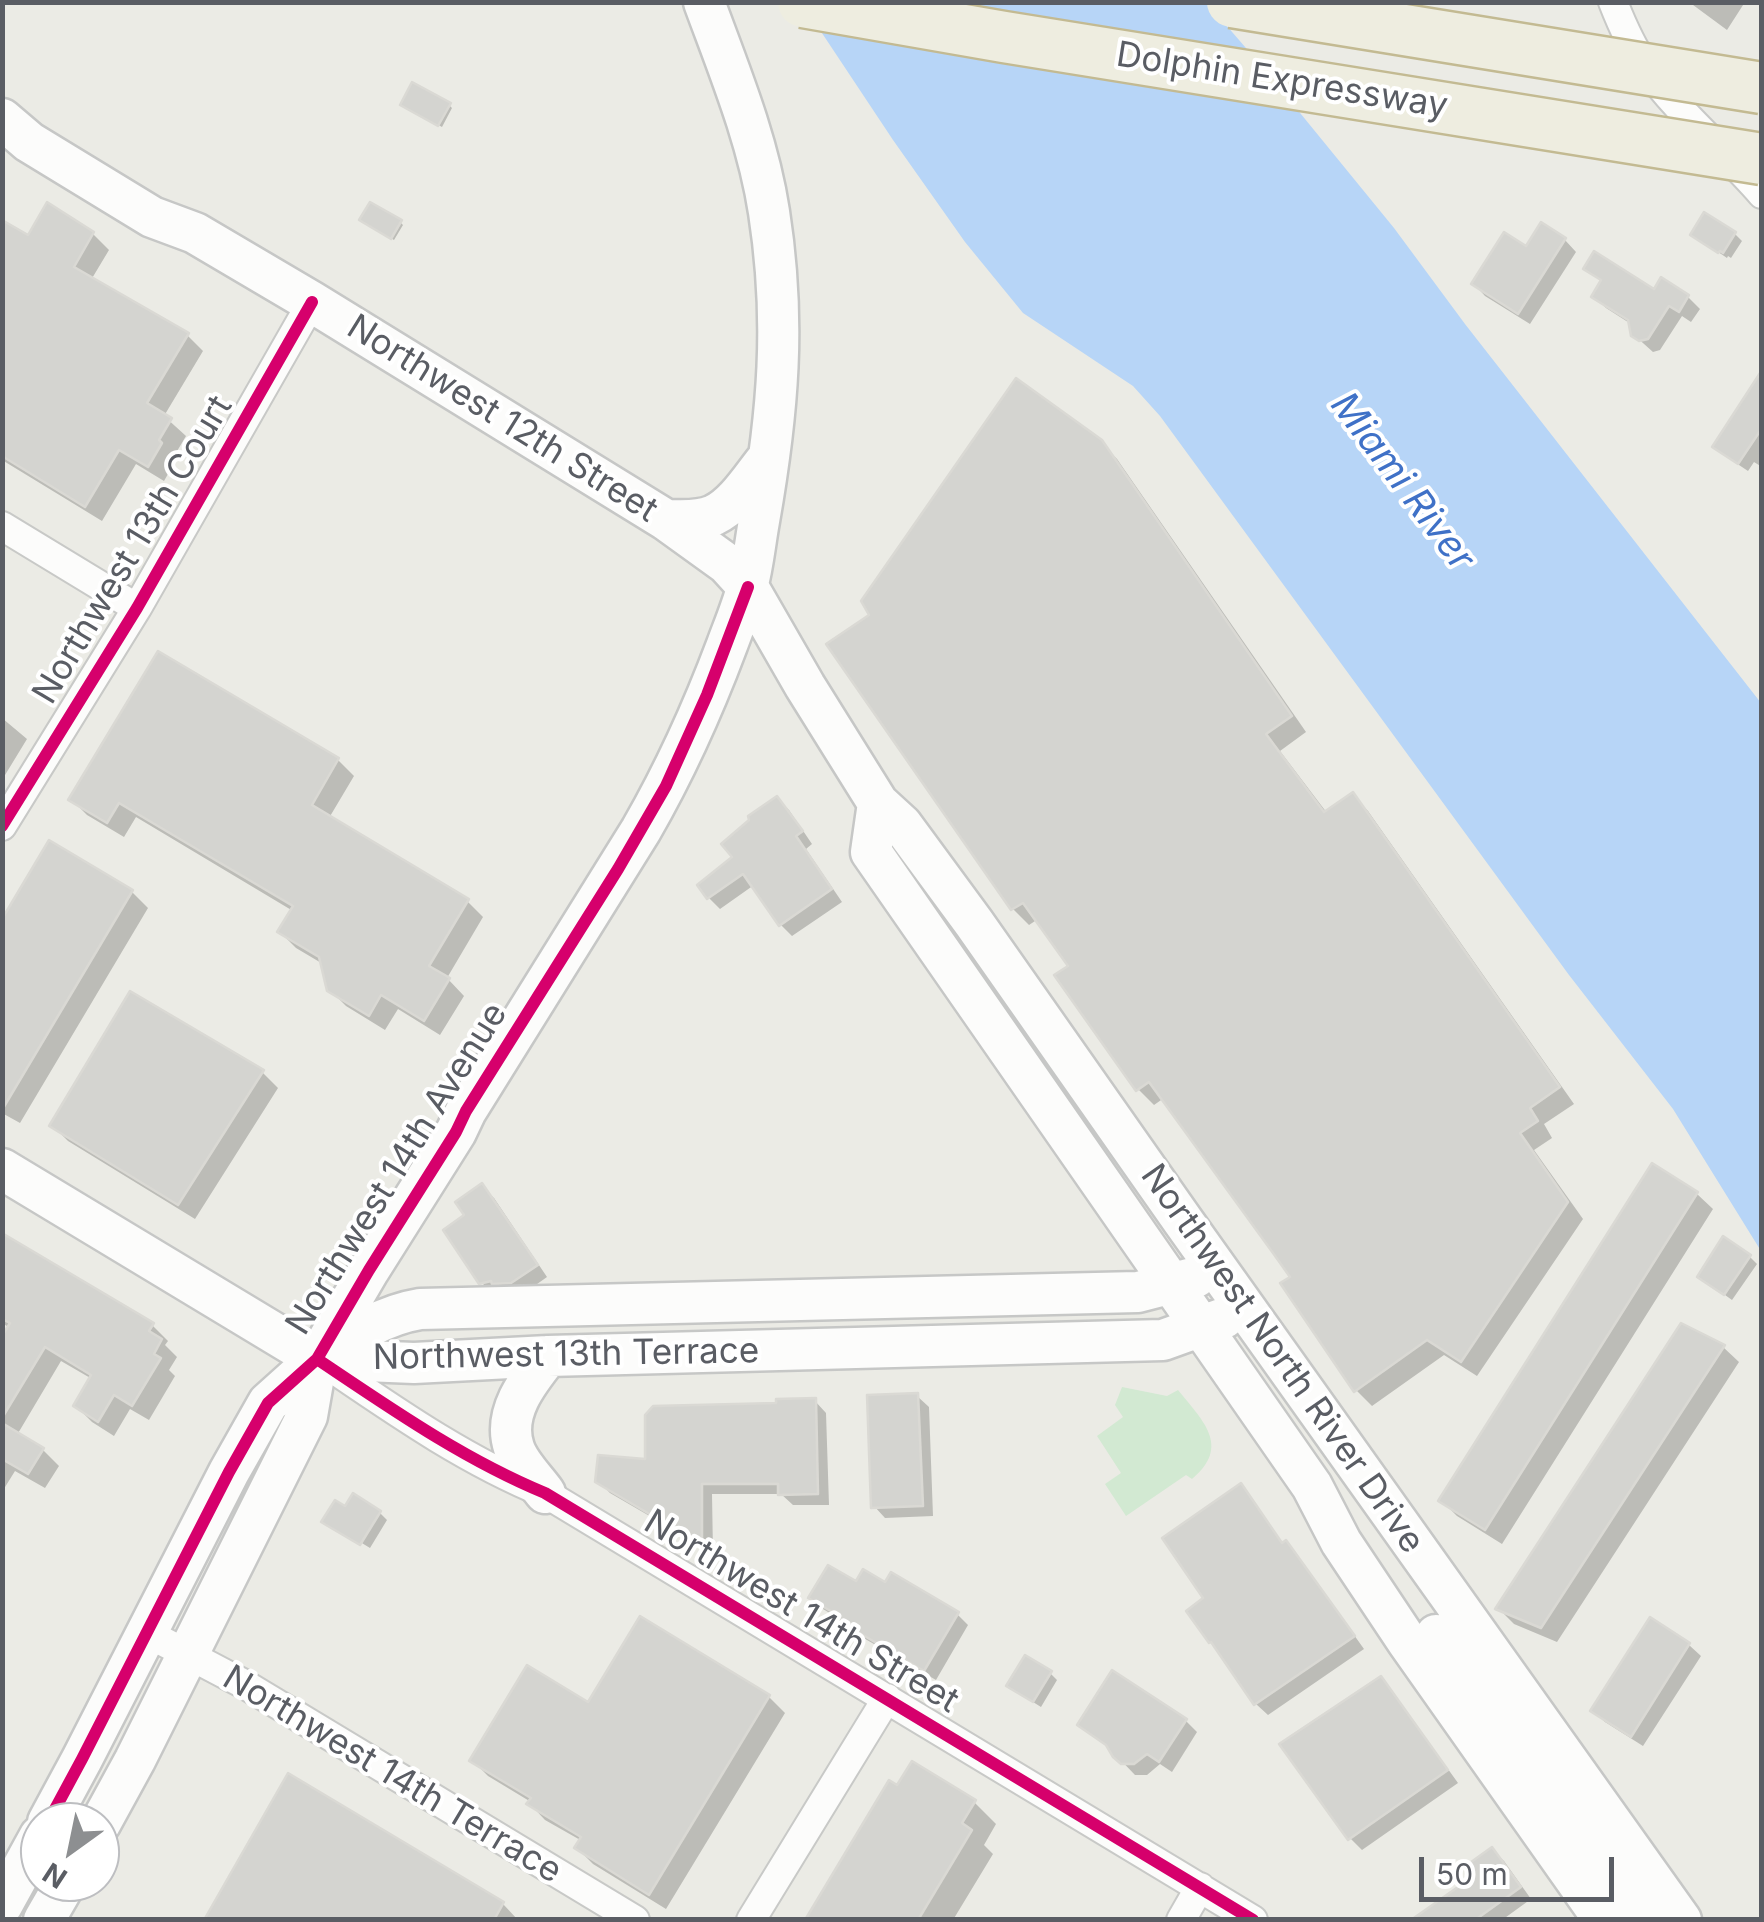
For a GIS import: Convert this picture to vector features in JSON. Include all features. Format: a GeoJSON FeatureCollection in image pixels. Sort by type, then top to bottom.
{"type":"FeatureCollection","features":[{"type":"Feature","properties":{"kind":"highway","name":"Dolphin Expressway"},"geometry":{"type":"LineString","coordinates":[[803,2],[1762,159]]}},
{"type":"Feature","properties":{"kind":"highway","name":"Dolphin Expressway"},"geometry":{"type":"LineString","coordinates":[[1232,2],[1762,88]]}},
{"type":"Feature","properties":{"kind":"main road"},"geometry":{"type":"LineString","coordinates":[[704,2],[758,162],[778,279],[779,364],[771,455],[748,587]]}},
{"type":"Feature","properties":{"kind":"main road","name":"Northwest 12th Street"},"geometry":{"type":"LineString","coordinates":[[3,119],[29,142],[152,218],[195,232],[666,520],[715,554],[748,587]]}},
{"type":"Feature","properties":{"kind":"main road"},"geometry":{"type":"LineString","coordinates":[[666,520],[716,515],[732,502],[771,455]]}},
{"type":"Feature","properties":{"kind":"main road","name":"Northwest North River Drive"},"geometry":{"type":"LineString","coordinates":[[748,587],[804,686],[878,803],[902,824],[1681,1920]]}},
{"type":"Feature","properties":{"kind":"main road","name":"Northwest 14th Avenue"},"geometry":{"type":"LineString","coordinates":[[112,1802],[307,1416],[318,1359],[362,1281],[654,808],[692,730],[748,587]]}},
{"type":"Feature","properties":{"kind":"main road","name":"Northwest North River Drive"},"geometry":{"type":"LineString","coordinates":[[878,803],[872,852],[1312,1486],[1399,1586],[1470,1680],[1621,1910]]}},
{"type":"Feature","properties":{"kind":"main road","name":"Northwest 14th Street"},"geometry":{"type":"LineString","coordinates":[[2,1169],[318,1359]]}},
{"type":"Feature","properties":{"kind":"main road","name":"Northwest 13th Terrace"},"geometry":{"type":"LineString","coordinates":[[318,1359],[366,1327],[420,1309],[1138,1292],[1219,1271]]}},
{"type":"Feature","properties":{"kind":"main road","name":"Northwest 13th Terrace"},"geometry":{"type":"LineString","coordinates":[[318,1359],[414,1362],[1163,1340],[1246,1309]]}},
{"type":"Feature","properties":{"kind":"main road"},"geometry":{"type":"LineString","coordinates":[[545,1493],[514,1449],[511,1424],[520,1392],[548,1356]]}},
{"type":"Feature","properties":{"kind":"main road","name":"Northwest 14th Avenue"},"geometry":{"type":"LineString","coordinates":[[58,1802],[268,1402],[318,1359]]}},
{"type":"Feature","properties":{"kind":"main road"},"geometry":{"type":"LineString","coordinates":[[2,1905],[20,1872]]}},
{"type":"Feature","properties":{"kind":"street"},"geometry":{"type":"LineString","coordinates":[[1613,2],[1643,64],[1668,96],[1762,194]]}},
{"type":"Feature","properties":{"kind":"street","name":"Northwest 13th Court"},"geometry":{"type":"LineString","coordinates":[[2,826],[136,608],[312,302]]}},
{"type":"Feature","properties":{"kind":"street"},"geometry":{"type":"LineString","coordinates":[[2,526],[136,608]]}},
{"type":"Feature","properties":{"kind":"street","name":"Northwest 14th Street"},"geometry":{"type":"LineString","coordinates":[[318,1359],[397,1412],[502,1475],[545,1493],[1253,1920]]}},
{"type":"Feature","properties":{"kind":"street","name":"Northwest 14th Terrace"},"geometry":{"type":"LineString","coordinates":[[147,1633],[244,1684],[635,1920]]}},
{"type":"Feature","properties":{"kind":"street"},"geometry":{"type":"LineString","coordinates":[[751,1920],[887,1698]]}},
{"type":"Feature","properties":{"kind":"street"},"geometry":{"type":"LineString","coordinates":[[1181,1920],[1200,1887]]}},
{"type":"Feature","properties":{"kind":"street"},"geometry":{"type":"LineString","coordinates":[[2,1905],[26,1920]]}},
{"type":"Feature","properties":{"kind":"green space"},"geometry":{"type":"Polygon","coordinates":[[[1122,1387],[1167,1396],[1178,1390],[1204,1423],[1211,1444],[1204,1467],[1192,1479],[1186,1475],[1126,1516],[1105,1484],[1121,1473],[1097,1436],[1123,1417],[1115,1405],[1122,1387]]]}},
{"type":"Feature","properties":{"kind":"water","name":"Miami River"},"geometry":{"type":"Polygon","coordinates":[[[802,3],[1207,3],[1394,228],[1761,703],[1761,1251],[1673,1109],[1569,975],[1160,416],[1133,386],[1023,313],[965,242],[802,3]]]}},
{"type":"Feature","properties":{"kind":"building"},"geometry":{"type":"Polygon","coordinates":[[[412,82],[451,103],[438,126],[400,105],[412,82]]]}},
{"type":"Feature","properties":{"kind":"building"},"geometry":{"type":"Polygon","coordinates":[[[47,202],[94,232],[74,267],[189,333],[147,403],[172,418],[148,467],[119,450],[85,507],[2,456],[2,220],[28,235],[47,202]]]}},
{"type":"Feature","properties":{"kind":"building"},"geometry":{"type":"Polygon","coordinates":[[[370,202],[402,220],[391,239],[359,220],[370,202]]]}},
{"type":"Feature","properties":{"kind":"building"},"geometry":{"type":"Polygon","coordinates":[[[1704,212],[1736,232],[1723,253],[1690,235],[1704,212]]]}},
{"type":"Feature","properties":{"kind":"building"},"geometry":{"type":"Polygon","coordinates":[[[1541,222],[1566,238],[1518,314],[1471,284],[1504,232],[1526,246],[1541,222]]]}},
{"type":"Feature","properties":{"kind":"building"},"geometry":{"type":"Polygon","coordinates":[[[1594,251],[1654,289],[1661,277],[1689,295],[1679,312],[1669,306],[1648,339],[1639,341],[1631,336],[1628,320],[1591,297],[1601,280],[1583,269],[1594,251]]]}},
{"type":"Feature","properties":{"kind":"building"},"geometry":{"type":"Polygon","coordinates":[[[1762,370],[1762,428],[1738,464],[1712,447],[1762,370]]]}},
{"type":"Feature","properties":{"kind":"building"},"geometry":{"type":"Polygon","coordinates":[[[1016,378],[1102,440],[1292,716],[1266,734],[1324,812],[1353,792],[1560,1087],[1530,1108],[1538,1121],[1520,1133],[1568,1202],[1461,1362],[1427,1340],[1354,1392],[1280,1283],[1290,1277],[1149,1082],[1136,1091],[1054,975],[1068,966],[1023,903],[1011,910],[826,644],[869,615],[861,601],[1016,378]]]}},
{"type":"Feature","properties":{"kind":"building"},"geometry":{"type":"Polygon","coordinates":[[[158,651],[339,758],[312,805],[469,899],[429,966],[450,978],[424,1021],[381,995],[369,1016],[327,991],[319,957],[277,932],[293,906],[119,803],[107,823],[68,800],[158,651]]]}},
{"type":"Feature","properties":{"kind":"building"},"geometry":{"type":"Polygon","coordinates":[[[777,796],[803,831],[796,836],[832,889],[779,926],[743,874],[707,899],[697,885],[732,857],[721,844],[749,820],[748,816],[777,796]]]}},
{"type":"Feature","properties":{"kind":"building"},"geometry":{"type":"Polygon","coordinates":[[[49,840],[133,890],[2,1110],[2,919],[49,840]]]}},
{"type":"Feature","properties":{"kind":"building"},"geometry":{"type":"Polygon","coordinates":[[[130,991],[264,1070],[178,1205],[49,1126],[130,991]]]}},
{"type":"Feature","properties":{"kind":"building"},"geometry":{"type":"Polygon","coordinates":[[[1652,1163],[1698,1192],[1485,1530],[1438,1501],[1652,1163]]]}},
{"type":"Feature","properties":{"kind":"building"},"geometry":{"type":"Polygon","coordinates":[[[482,1183],[538,1265],[511,1283],[479,1284],[443,1230],[464,1215],[455,1202],[482,1183]]]}},
{"type":"Feature","properties":{"kind":"building"},"geometry":{"type":"Polygon","coordinates":[[[2,1233],[154,1323],[149,1331],[162,1339],[154,1354],[161,1358],[132,1406],[114,1395],[98,1422],[73,1406],[91,1375],[45,1347],[2,1418],[2,1336],[10,1323],[2,1319],[2,1233]]]}},
{"type":"Feature","properties":{"kind":"building"},"geometry":{"type":"Polygon","coordinates":[[[1723,1236],[1751,1255],[1724,1295],[1697,1277],[1723,1236]]]}},
{"type":"Feature","properties":{"kind":"building"},"geometry":{"type":"Polygon","coordinates":[[[1681,1323],[1725,1345],[1541,1628],[1495,1609],[1681,1323]]]}},
{"type":"Feature","properties":{"kind":"building"},"geometry":{"type":"Polygon","coordinates":[[[918,1393],[923,1506],[871,1508],[867,1395],[918,1393]]]}},
{"type":"Feature","properties":{"kind":"building"},"geometry":{"type":"Polygon","coordinates":[[[816,1398],[818,1494],[778,1495],[778,1484],[702,1484],[702,1545],[595,1482],[598,1455],[645,1459],[645,1415],[653,1406],[776,1403],[776,1399],[816,1398]]]}},
{"type":"Feature","properties":{"kind":"building"},"geometry":{"type":"Polygon","coordinates":[[[2,1423],[44,1448],[28,1474],[2,1459],[2,1423]]]}},
{"type":"Feature","properties":{"kind":"building"},"geometry":{"type":"Polygon","coordinates":[[[1241,1483],[1355,1636],[1254,1705],[1186,1611],[1203,1598],[1162,1538],[1241,1483]]]}},
{"type":"Feature","properties":{"kind":"building"},"geometry":{"type":"Polygon","coordinates":[[[353,1493],[381,1511],[360,1545],[321,1522],[335,1500],[345,1506],[353,1493]]]}},
{"type":"Feature","properties":{"kind":"building"},"geometry":{"type":"Polygon","coordinates":[[[828,1565],[856,1581],[863,1569],[885,1582],[891,1572],[959,1612],[924,1671],[834,1618],[836,1614],[808,1598],[828,1565]]]}},
{"type":"Feature","properties":{"kind":"building"},"geometry":{"type":"Polygon","coordinates":[[[640,1616],[770,1695],[649,1895],[574,1848],[581,1837],[526,1804],[531,1798],[469,1761],[527,1665],[588,1702],[640,1616]]]}},
{"type":"Feature","properties":{"kind":"building"},"geometry":{"type":"Polygon","coordinates":[[[1650,1617],[1690,1643],[1631,1737],[1590,1711],[1650,1617]]]}},
{"type":"Feature","properties":{"kind":"building"},"geometry":{"type":"Polygon","coordinates":[[[1025,1655],[1052,1671],[1033,1702],[1006,1686],[1025,1655]]]}},
{"type":"Feature","properties":{"kind":"building"},"geometry":{"type":"Polygon","coordinates":[[[1112,1670],[1187,1719],[1159,1762],[1147,1754],[1134,1764],[1121,1764],[1106,1745],[1077,1725],[1112,1670]]]}},
{"type":"Feature","properties":{"kind":"building"},"geometry":{"type":"Polygon","coordinates":[[[1381,1676],[1448,1770],[1348,1840],[1279,1744],[1381,1676]]]}},
{"type":"Feature","properties":{"kind":"building"},"geometry":{"type":"Polygon","coordinates":[[[912,1761],[976,1800],[962,1823],[972,1830],[918,1920],[805,1920],[889,1780],[897,1785],[912,1761]]]}},
{"type":"Feature","properties":{"kind":"building"},"geometry":{"type":"Polygon","coordinates":[[[288,1773],[504,1902],[494,1920],[204,1920],[288,1773]]]}},
{"type":"Feature","properties":{"kind":"building"},"geometry":{"type":"Polygon","coordinates":[[[1492,1847],[1521,1887],[1475,1920],[1411,1920],[1475,1875],[1467,1865],[1492,1847]]]}},
{"type":"Feature","properties":{"kind":"cycle path"},"geometry":{"type":"LineString","coordinates":[[2,826],[137,608],[312,302]]}},
{"type":"Feature","properties":{"kind":"cycle path"},"geometry":{"type":"LineString","coordinates":[[59,1802],[268,1403],[317,1359],[666,786],[707,695],[748,587]]}},
{"type":"Feature","properties":{"kind":"cycle path"},"geometry":{"type":"LineString","coordinates":[[317,1359],[428,1432],[545,1493],[1253,1920]]}}]}
